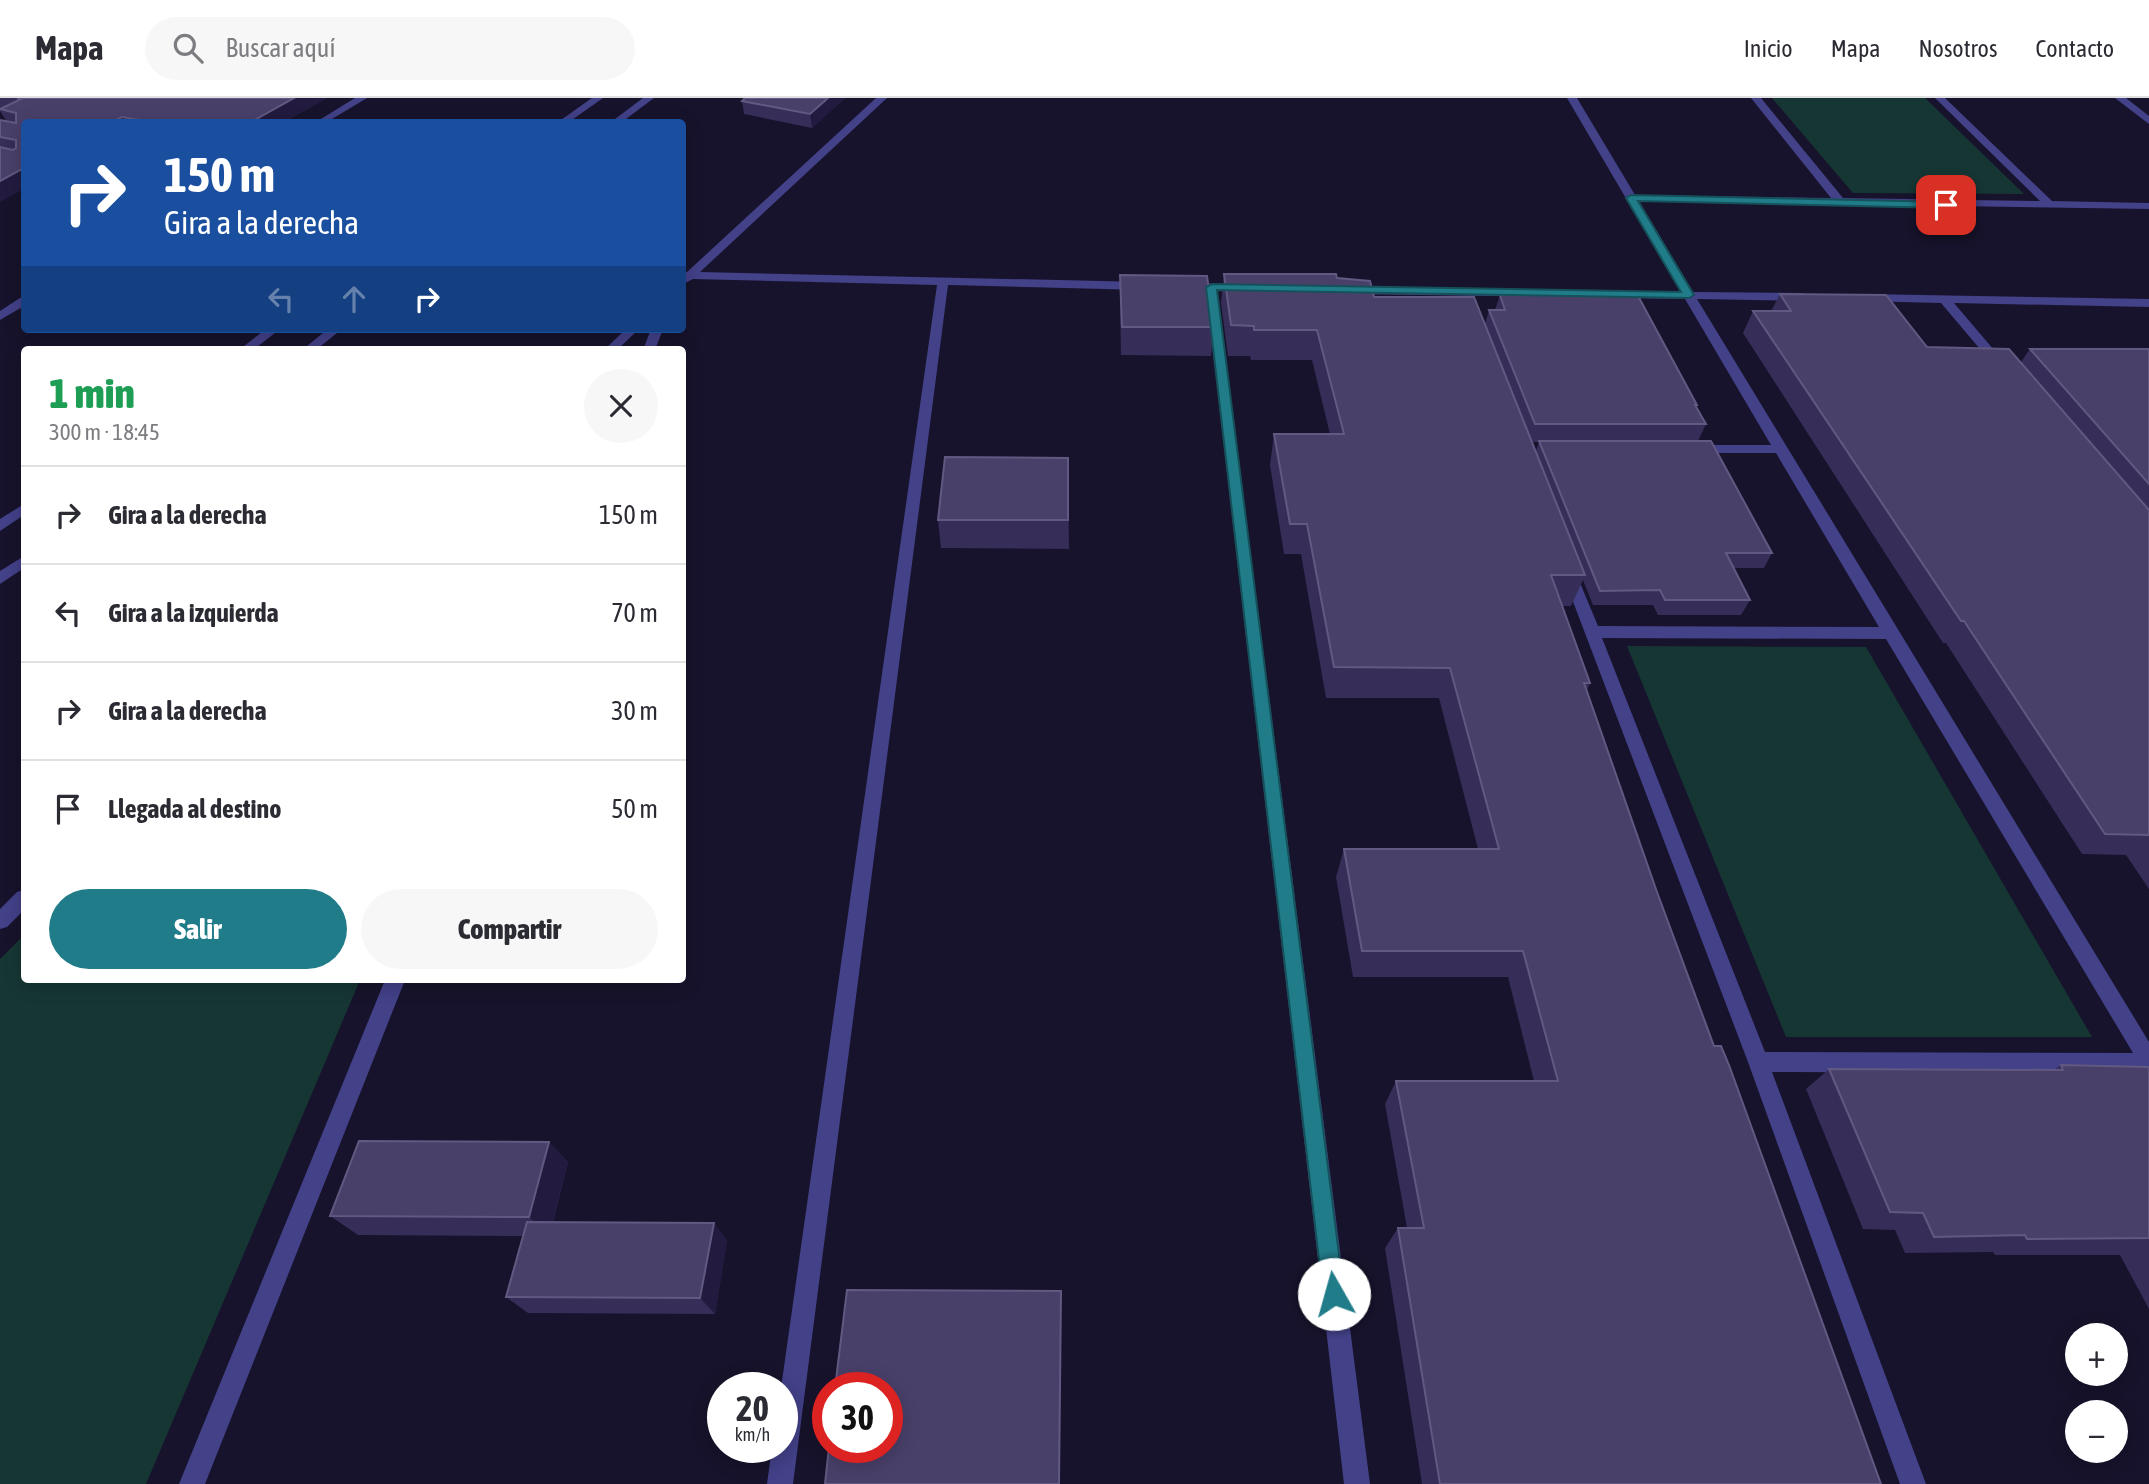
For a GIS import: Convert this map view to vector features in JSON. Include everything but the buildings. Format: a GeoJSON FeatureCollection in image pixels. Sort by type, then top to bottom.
{"type":"FeatureCollection","features":[{"type":"Feature","properties":{"kind":"street"},"geometry":{"type":"LineString","coordinates":[[326,119],[362,98]]}},
{"type":"Feature","properties":{"kind":"street"},"geometry":{"type":"LineString","coordinates":[[568,119],[598,98]]}},
{"type":"Feature","properties":{"kind":"street"},"geometry":{"type":"LineString","coordinates":[[620,119],[649,98]]}},
{"type":"Feature","properties":{"kind":"street"},"geometry":{"type":"LineString","coordinates":[[686,277],[882,98]]}},
{"type":"Feature","properties":{"kind":"street"},"geometry":{"type":"LineString","coordinates":[[1572,98],[2149,1062]]}},
{"type":"Feature","properties":{"kind":"street"},"geometry":{"type":"LineString","coordinates":[[1756,98],[1841,203]]}},
{"type":"Feature","properties":{"kind":"street"},"geometry":{"type":"LineString","coordinates":[[1940,98],[2051,206]]}},
{"type":"Feature","properties":{"kind":"street"},"geometry":{"type":"LineString","coordinates":[[2120,98],[2149,121]]}},
{"type":"Feature","properties":{"kind":"street"},"geometry":{"type":"LineString","coordinates":[[1631,198],[2149,206]]}},
{"type":"Feature","properties":{"kind":"street"},"geometry":{"type":"LineString","coordinates":[[686,278],[1158,286]]}},
{"type":"Feature","properties":{"kind":"street"},"geometry":{"type":"LineString","coordinates":[[780,1484],[943,282]]}},
{"type":"Feature","properties":{"kind":"street"},"geometry":{"type":"LineString","coordinates":[[1171,286],[1253,288]]}},
{"type":"Feature","properties":{"kind":"street"},"geometry":{"type":"LineString","coordinates":[[1212,287],[1357,1484]]}},
{"type":"Feature","properties":{"kind":"street"},"geometry":{"type":"LineString","coordinates":[[1336,289],[1810,297]]}},
{"type":"Feature","properties":{"kind":"street"},"geometry":{"type":"LineString","coordinates":[[1461,292],[1468,313]]}},
{"type":"Feature","properties":{"kind":"street"},"geometry":{"type":"LineString","coordinates":[[0,305],[21,295]]}},
{"type":"Feature","properties":{"kind":"street"},"geometry":{"type":"LineString","coordinates":[[1850,298],[2149,303]]}},
{"type":"Feature","properties":{"kind":"street"},"geometry":{"type":"LineString","coordinates":[[1944,299],[2007,373]]}},
{"type":"Feature","properties":{"kind":"street"},"geometry":{"type":"LineString","coordinates":[[0,316],[21,303]]}},
{"type":"Feature","properties":{"kind":"street"},"geometry":{"type":"LineString","coordinates":[[251,346],[268,333]]}},
{"type":"Feature","properties":{"kind":"street"},"geometry":{"type":"LineString","coordinates":[[313,346],[331,333]]}},
{"type":"Feature","properties":{"kind":"street"},"geometry":{"type":"LineString","coordinates":[[614,346],[629,333]]}},
{"type":"Feature","properties":{"kind":"street"},"geometry":{"type":"LineString","coordinates":[[1685,449],[1780,449]]}},
{"type":"Feature","properties":{"kind":"street"},"geometry":{"type":"LineString","coordinates":[[0,526],[21,511]]}},
{"type":"Feature","properties":{"kind":"street"},"geometry":{"type":"LineString","coordinates":[[1559,547],[1758,1062],[1913,1484]]}},
{"type":"Feature","properties":{"kind":"street"},"geometry":{"type":"LineString","coordinates":[[0,579],[21,563]]}},
{"type":"Feature","properties":{"kind":"street"},"geometry":{"type":"LineString","coordinates":[[1592,632],[1893,632]]}},
{"type":"Feature","properties":{"kind":"street"},"geometry":{"type":"LineString","coordinates":[[0,921],[21,901]]}},
{"type":"Feature","properties":{"kind":"street"},"geometry":{"type":"LineString","coordinates":[[192,1484],[394,983]]}},
{"type":"Feature","properties":{"kind":"street"},"geometry":{"type":"LineString","coordinates":[[1758,1062],[2149,1062]]}},
{"type":"Feature","properties":{"kind":"green space"},"geometry":{"type":"Polygon","coordinates":[[[1772,98],[1925,98],[2024,194],[1853,193],[1772,98]]]}},
{"type":"Feature","properties":{"kind":"green space"},"geometry":{"type":"Polygon","coordinates":[[[1627,646],[1866,647],[2092,1037],[1786,1037],[1627,646]]]}},
{"type":"Feature","properties":{"kind":"green space"},"geometry":{"type":"Polygon","coordinates":[[[21,938],[21,983],[359,983],[146,1484],[0,1484],[0,959],[21,938]]]}},
{"type":"Feature","properties":{"kind":"route"},"geometry":{"type":"LineString","coordinates":[[1334,1294],[1212,287],[1689,295],[1631,198],[1946,205]]}}]}
